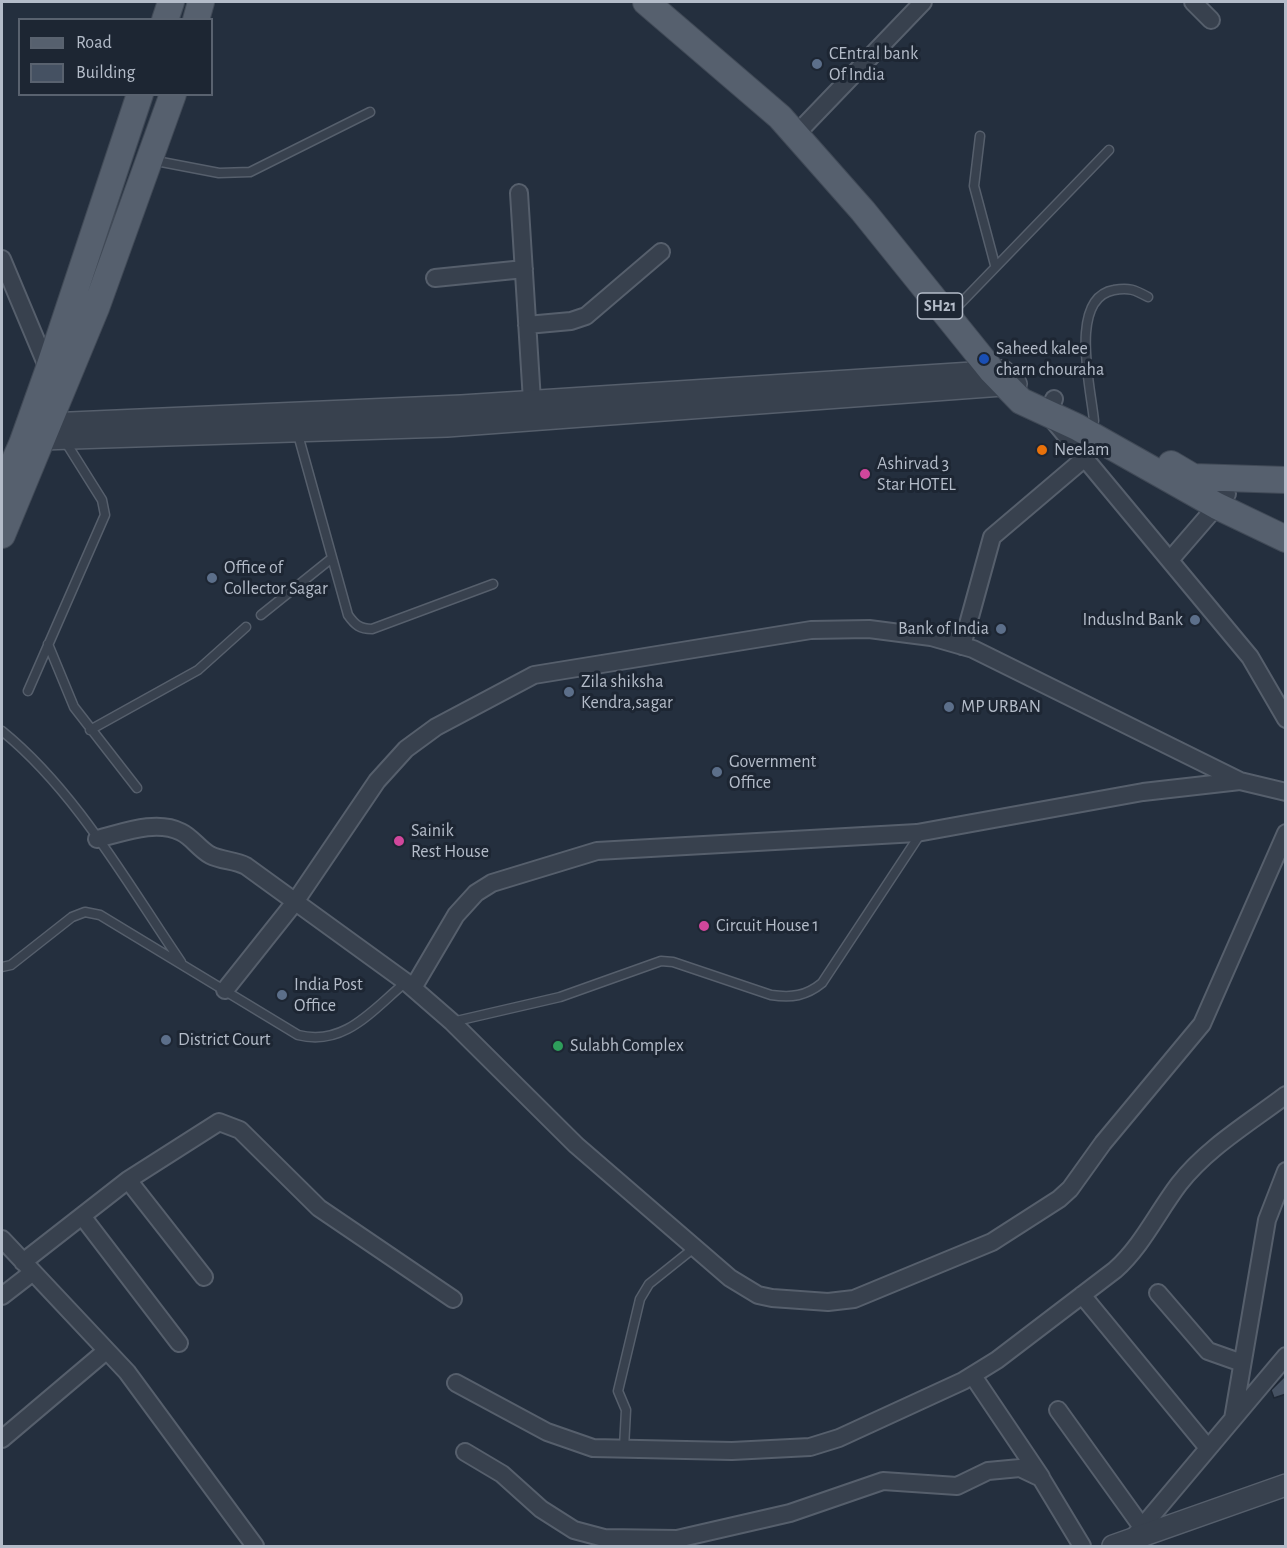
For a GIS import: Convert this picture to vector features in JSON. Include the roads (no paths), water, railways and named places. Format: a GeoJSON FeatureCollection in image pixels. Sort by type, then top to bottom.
{"type":"FeatureCollection","features":[{"type":"Feature","properties":{"kind":"main road"},"geometry":{"type":"LineString","coordinates":[[166,18],[171,2]]}},
{"type":"Feature","properties":{"kind":"main road"},"geometry":{"type":"LineString","coordinates":[[197,18],[201,2]]}},
{"type":"Feature","properties":{"kind":"main road","name":"SH21"},"geometry":{"type":"LineString","coordinates":[[646,2],[780,117],[1006,378],[1051,407],[1222,500],[1286,539]]}},
{"type":"Feature","properties":{"kind":"main road","name":"SH21"},"geometry":{"type":"LineString","coordinates":[[664,2],[780,102],[803,127],[901,236],[957,307],[1006,378]]}},
{"type":"Feature","properties":{"kind":"main road"},"geometry":{"type":"LineString","coordinates":[[2,535],[41,432],[139,96]]}},
{"type":"Feature","properties":{"kind":"main road"},"geometry":{"type":"LineString","coordinates":[[57,376],[96,308],[172,96]]}},
{"type":"Feature","properties":{"kind":"main road","name":"SH21"},"geometry":{"type":"LineString","coordinates":[[1051,407],[1094,421],[1193,477],[1286,480]]}},
{"type":"Feature","properties":{"kind":"main road"},"geometry":{"type":"LineString","coordinates":[[2,489],[41,432]]}},
{"type":"Feature","properties":{"kind":"main road"},"geometry":{"type":"LineString","coordinates":[[1193,477],[1222,500],[1286,524]]}},
{"type":"Feature","properties":{"kind":"street"},"geometry":{"type":"LineString","coordinates":[[803,127],[923,2]]}},
{"type":"Feature","properties":{"kind":"street"},"geometry":{"type":"LineString","coordinates":[[1193,2],[1211,20]]}},
{"type":"Feature","properties":{"kind":"street"},"geometry":{"type":"LineString","coordinates":[[519,193],[532,401]]}},
{"type":"Feature","properties":{"kind":"street"},"geometry":{"type":"LineString","coordinates":[[528,324],[571,321],[586,316],[661,252]]}},
{"type":"Feature","properties":{"kind":"street"},"geometry":{"type":"LineString","coordinates":[[2,259],[57,376]]}},
{"type":"Feature","properties":{"kind":"street"},"geometry":{"type":"LineString","coordinates":[[435,278],[524,269]]}},
{"type":"Feature","properties":{"kind":"street"},"geometry":{"type":"LineString","coordinates":[[41,432],[532,401],[1006,378]]}},
{"type":"Feature","properties":{"kind":"street"},"geometry":{"type":"LineString","coordinates":[[41,432],[297,431],[447,426],[1006,378]]}},
{"type":"Feature","properties":{"kind":"street"},"geometry":{"type":"LineString","coordinates":[[1051,407],[1085,458],[1250,657],[1286,719]]}},
{"type":"Feature","properties":{"kind":"street"},"geometry":{"type":"LineString","coordinates":[[962,645],[992,537],[1085,458]]}},
{"type":"Feature","properties":{"kind":"street"},"geometry":{"type":"LineString","coordinates":[[1170,560],[1222,500]]}},
{"type":"Feature","properties":{"kind":"street"},"geometry":{"type":"LineString","coordinates":[[225,990],[295,902],[376,781],[406,749],[436,726],[534,675],[811,630],[869,629],[931,637],[962,645],[1240,781],[1286,792]]}},
{"type":"Feature","properties":{"kind":"street"},"geometry":{"type":"LineString","coordinates":[[409,985],[456,915],[476,893],[492,884],[586,854],[611,848],[921,832],[1143,792],[1240,781]]}},
{"type":"Feature","properties":{"kind":"street"},"geometry":{"type":"LineString","coordinates":[[97,839],[145,828],[160,827],[181,832],[210,855],[236,860],[246,866],[409,985],[452,1022],[576,1145],[730,1278],[758,1295],[828,1302],[841,1301],[992,1242],[1059,1199],[1070,1189],[1103,1143],[1202,1024],[1286,833]]}},
{"type":"Feature","properties":{"kind":"street"},"geometry":{"type":"LineString","coordinates":[[456,1383],[561,1438],[593,1448],[732,1451],[810,1447],[839,1438],[973,1376],[1082,1295],[1125,1261],[1178,1185],[1205,1156],[1286,1095]]}},
{"type":"Feature","properties":{"kind":"street"},"geometry":{"type":"LineString","coordinates":[[2,1296],[28,1267],[82,1216],[128,1180],[219,1122],[240,1130],[319,1208],[453,1299]]}},
{"type":"Feature","properties":{"kind":"street"},"geometry":{"type":"LineString","coordinates":[[1233,1419],[1267,1220],[1286,1171]]}},
{"type":"Feature","properties":{"kind":"street"},"geometry":{"type":"LineString","coordinates":[[128,1180],[204,1277]]}},
{"type":"Feature","properties":{"kind":"street"},"geometry":{"type":"LineString","coordinates":[[82,1216],[179,1343]]}},
{"type":"Feature","properties":{"kind":"street"},"geometry":{"type":"LineString","coordinates":[[2,1239],[127,1372],[255,1546]]}},
{"type":"Feature","properties":{"kind":"street"},"geometry":{"type":"LineString","coordinates":[[1158,1293],[1208,1352],[1242,1363]]}},
{"type":"Feature","properties":{"kind":"street"},"geometry":{"type":"LineString","coordinates":[[1082,1295],[1208,1448]]}},
{"type":"Feature","properties":{"kind":"street"},"geometry":{"type":"LineString","coordinates":[[2,1439],[106,1351]]}},
{"type":"Feature","properties":{"kind":"street"},"geometry":{"type":"LineString","coordinates":[[1129,1538],[1286,1356]]}},
{"type":"Feature","properties":{"kind":"street"},"geometry":{"type":"LineString","coordinates":[[973,1376],[1041,1478],[1082,1546]]}},
{"type":"Feature","properties":{"kind":"street"},"geometry":{"type":"LineString","coordinates":[[1058,1410],[1129,1538]]}},
{"type":"Feature","properties":{"kind":"street"},"geometry":{"type":"LineString","coordinates":[[465,1452],[502,1474],[541,1509],[574,1530],[604,1538],[676,1539],[790,1513],[883,1481],[957,1486],[988,1471],[1020,1468],[1041,1478]]}},
{"type":"Feature","properties":{"kind":"street"},"geometry":{"type":"LineString","coordinates":[[1129,1538],[1286,1485]]}},
{"type":"Feature","properties":{"kind":"lane"},"geometry":{"type":"LineString","coordinates":[[151,160],[219,173],[250,172],[370,111]]}},
{"type":"Feature","properties":{"kind":"lane"},"geometry":{"type":"LineString","coordinates":[[980,136],[974,186],[995,265]]}},
{"type":"Feature","properties":{"kind":"lane"},"geometry":{"type":"LineString","coordinates":[[957,307],[995,265],[1109,150]]}},
{"type":"Feature","properties":{"kind":"lane"},"geometry":{"type":"LineString","coordinates":[[1094,421],[1084,331],[1092,304],[1104,291],[1130,287],[1149,297]]}},
{"type":"Feature","properties":{"kind":"lane"},"geometry":{"type":"LineString","coordinates":[[297,431],[348,615],[362,629],[372,629],[493,584]]}},
{"type":"Feature","properties":{"kind":"lane"},"geometry":{"type":"LineString","coordinates":[[28,691],[105,515],[105,507],[41,432]]}},
{"type":"Feature","properties":{"kind":"lane"},"geometry":{"type":"LineString","coordinates":[[261,615],[332,558]]}},
{"type":"Feature","properties":{"kind":"lane"},"geometry":{"type":"LineString","coordinates":[[90,730],[198,670],[246,627]]}},
{"type":"Feature","properties":{"kind":"lane"},"geometry":{"type":"LineString","coordinates":[[48,644],[70,700],[90,730],[137,788]]}},
{"type":"Feature","properties":{"kind":"lane"},"geometry":{"type":"LineString","coordinates":[[2,731],[46,772],[97,839],[183,965]]}},
{"type":"Feature","properties":{"kind":"lane"},"geometry":{"type":"LineString","coordinates":[[452,1022],[560,997],[661,961],[673,962],[771,995],[801,996],[822,983],[921,832]]}},
{"type":"Feature","properties":{"kind":"lane"},"geometry":{"type":"LineString","coordinates":[[2,968],[11,965],[72,917],[85,912],[112,921],[298,1035],[315,1040],[332,1037],[350,1029],[409,985]]}},
{"type":"Feature","properties":{"kind":"lane"},"geometry":{"type":"LineString","coordinates":[[624,1448],[626,1410],[618,1391],[640,1299],[650,1284],[694,1248]]}},
{"type":"Feature","properties":{"kind":"place","name":"CEntral bank Of India"},"geometry":{"type":"Point","coordinates":[817,64]}},
{"type":"Feature","properties":{"kind":"place","name":"Saheed kalee charn chouraha"},"geometry":{"type":"Point","coordinates":[984,359]}},
{"type":"Feature","properties":{"kind":"place","name":"Neelam"},"geometry":{"type":"Point","coordinates":[1042,450]}},
{"type":"Feature","properties":{"kind":"place","name":"Ashirvad 3 Star HOTEL"},"geometry":{"type":"Point","coordinates":[865,474]}},
{"type":"Feature","properties":{"kind":"place","name":"Office of Collector Sagar"},"geometry":{"type":"Point","coordinates":[212,578]}},
{"type":"Feature","properties":{"kind":"place","name":"Induslnd Bank"},"geometry":{"type":"Point","coordinates":[1195,620]}},
{"type":"Feature","properties":{"kind":"place","name":"Bank of India"},"geometry":{"type":"Point","coordinates":[1001,629]}},
{"type":"Feature","properties":{"kind":"place","name":"Zila shiksha Kendra,sagar"},"geometry":{"type":"Point","coordinates":[569,692]}},
{"type":"Feature","properties":{"kind":"place","name":"MP URBAN"},"geometry":{"type":"Point","coordinates":[949,707]}},
{"type":"Feature","properties":{"kind":"place","name":"Government Office"},"geometry":{"type":"Point","coordinates":[717,772]}},
{"type":"Feature","properties":{"kind":"place","name":"Sainik Rest House"},"geometry":{"type":"Point","coordinates":[399,841]}},
{"type":"Feature","properties":{"kind":"place","name":"Circuit House 1"},"geometry":{"type":"Point","coordinates":[704,926]}},
{"type":"Feature","properties":{"kind":"place","name":"India Post Office"},"geometry":{"type":"Point","coordinates":[282,995]}},
{"type":"Feature","properties":{"kind":"place","name":"District Court"},"geometry":{"type":"Point","coordinates":[166,1040]}},
{"type":"Feature","properties":{"kind":"place","name":"Sulabh Complex"},"geometry":{"type":"Point","coordinates":[558,1046]}}]}
